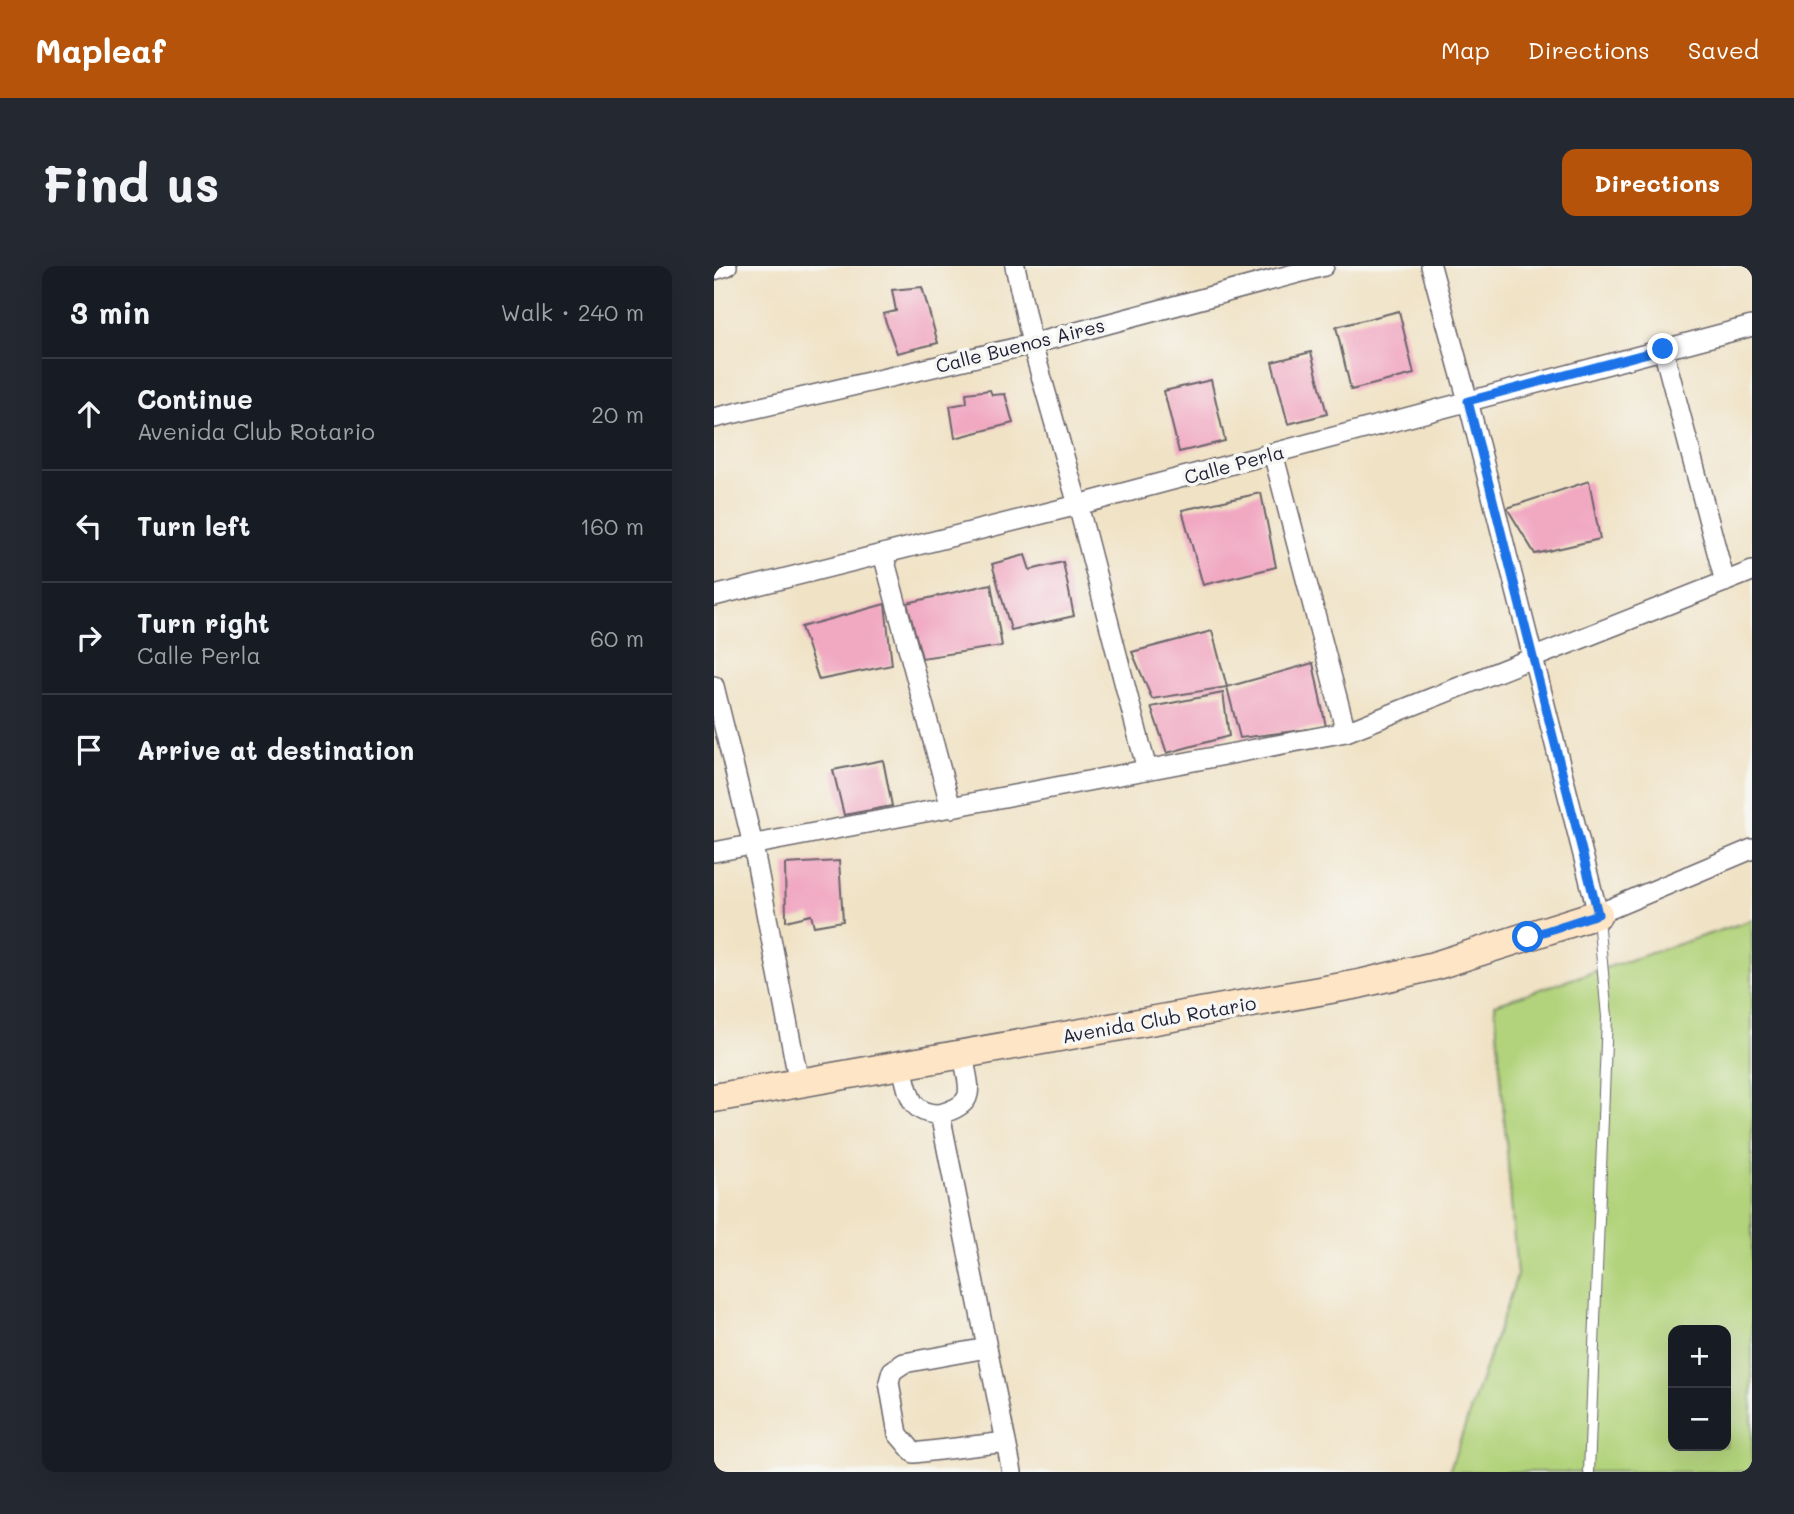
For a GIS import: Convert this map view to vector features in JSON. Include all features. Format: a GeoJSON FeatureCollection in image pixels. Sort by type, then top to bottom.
{"type":"FeatureCollection","features":[{"type":"Feature","properties":{"kind":"main road","name":"Avenida Club Rotario"},"geometry":{"type":"LineString","coordinates":[[714,1098],[1359,984],[1434,966],[1598,914]]}},
{"type":"Feature","properties":{"kind":"street"},"geometry":{"type":"LineString","coordinates":[[714,270],[727,266]]}},
{"type":"Feature","properties":{"kind":"street"},"geometry":{"type":"LineString","coordinates":[[1015,266],[1032,344],[1078,505],[1147,770]]}},
{"type":"Feature","properties":{"kind":"street","name":"Calle Buenos Aires"},"geometry":{"type":"LineString","coordinates":[[714,418],[1032,344],[1324,266]]}},
{"type":"Feature","properties":{"kind":"street"},"geometry":{"type":"LineString","coordinates":[[1431,266],[1468,401],[1598,914],[1752,849]]}},
{"type":"Feature","properties":{"kind":"street","name":"Calle Perla"},"geometry":{"type":"LineString","coordinates":[[714,596],[1078,505],[1752,326]]}},
{"type":"Feature","properties":{"kind":"street"},"geometry":{"type":"LineString","coordinates":[[1663,349],[1725,582]]}},
{"type":"Feature","properties":{"kind":"street"},"geometry":{"type":"LineString","coordinates":[[1273,453],[1346,732]]}},
{"type":"Feature","properties":{"kind":"street"},"geometry":{"type":"LineString","coordinates":[[883,554],[951,808]]}},
{"type":"Feature","properties":{"kind":"street"},"geometry":{"type":"LineString","coordinates":[[714,852],[1346,732],[1752,571]]}},
{"type":"Feature","properties":{"kind":"street"},"geometry":{"type":"LineString","coordinates":[[714,686],[753,845],[799,1083]]}},
{"type":"Feature","properties":{"kind":"street"},"geometry":{"type":"LineString","coordinates":[[901,1065],[913,1102],[919,1111],[940,1114],[957,1110],[966,1102],[969,1093],[963,1054]]}},
{"type":"Feature","properties":{"kind":"street"},"geometry":{"type":"LineString","coordinates":[[940,1114],[1012,1472]]}},
{"type":"Feature","properties":{"kind":"street"},"geometry":{"type":"LineString","coordinates":[[987,1348],[904,1363],[892,1371],[889,1382],[898,1434],[914,1453],[1006,1443]]}},
{"type":"Feature","properties":{"kind":"lane"},"geometry":{"type":"LineString","coordinates":[[1589,1472],[1607,1017],[1598,914]]}},
{"type":"Feature","properties":{"kind":"green space"},"geometry":{"type":"Polygon","coordinates":[[[1752,920],[1752,1472],[1449,1472],[1517,1276],[1495,1004],[1752,920]]]}},
{"type":"Feature","properties":{"kind":"building"},"geometry":{"type":"Polygon","coordinates":[[[922,287],[938,343],[897,353],[883,314],[896,311],[892,290],[922,287]]]}},
{"type":"Feature","properties":{"kind":"building"},"geometry":{"type":"Polygon","coordinates":[[[1399,311],[1414,374],[1351,390],[1336,327],[1399,311]]]}},
{"type":"Feature","properties":{"kind":"building"},"geometry":{"type":"Polygon","coordinates":[[[1311,352],[1327,414],[1288,424],[1272,362],[1311,352]]]}},
{"type":"Feature","properties":{"kind":"building"},"geometry":{"type":"Polygon","coordinates":[[[1211,380],[1225,441],[1179,452],[1164,391],[1211,380]]]}},
{"type":"Feature","properties":{"kind":"building"},"geometry":{"type":"Polygon","coordinates":[[[990,390],[992,395],[1005,394],[1013,423],[955,438],[950,406],[967,403],[966,393],[990,390]]]}},
{"type":"Feature","properties":{"kind":"building"},"geometry":{"type":"Polygon","coordinates":[[[1589,481],[1600,539],[1535,554],[1507,508],[1589,481]]]}},
{"type":"Feature","properties":{"kind":"building"},"geometry":{"type":"Polygon","coordinates":[[[1261,493],[1276,567],[1203,585],[1182,510],[1261,493]]]}},
{"type":"Feature","properties":{"kind":"building"},"geometry":{"type":"Polygon","coordinates":[[[1025,555],[1030,570],[1063,562],[1074,616],[1011,630],[992,564],[1025,555]]]}},
{"type":"Feature","properties":{"kind":"building"},"geometry":{"type":"Polygon","coordinates":[[[991,584],[1002,646],[922,658],[907,603],[991,584]]]}},
{"type":"Feature","properties":{"kind":"building"},"geometry":{"type":"Polygon","coordinates":[[[885,604],[892,665],[819,680],[801,627],[885,604]]]}},
{"type":"Feature","properties":{"kind":"building"},"geometry":{"type":"Polygon","coordinates":[[[1212,631],[1227,687],[1152,699],[1132,652],[1212,631]]]}},
{"type":"Feature","properties":{"kind":"building"},"geometry":{"type":"Polygon","coordinates":[[[1313,663],[1326,727],[1240,738],[1227,687],[1313,663]]]}},
{"type":"Feature","properties":{"kind":"building"},"geometry":{"type":"Polygon","coordinates":[[[1223,693],[1229,736],[1167,753],[1151,707],[1223,693]]]}},
{"type":"Feature","properties":{"kind":"building"},"geometry":{"type":"Polygon","coordinates":[[[883,760],[892,806],[844,815],[833,770],[883,760]]]}},
{"type":"Feature","properties":{"kind":"building"},"geometry":{"type":"Polygon","coordinates":[[[839,861],[843,921],[814,926],[811,915],[786,921],[785,864],[839,861]]]}},
{"type":"Feature","properties":{"kind":"route"},"geometry":{"type":"LineString","coordinates":[[1528,937],[1598,914],[1468,401],[1663,349]]}}]}
